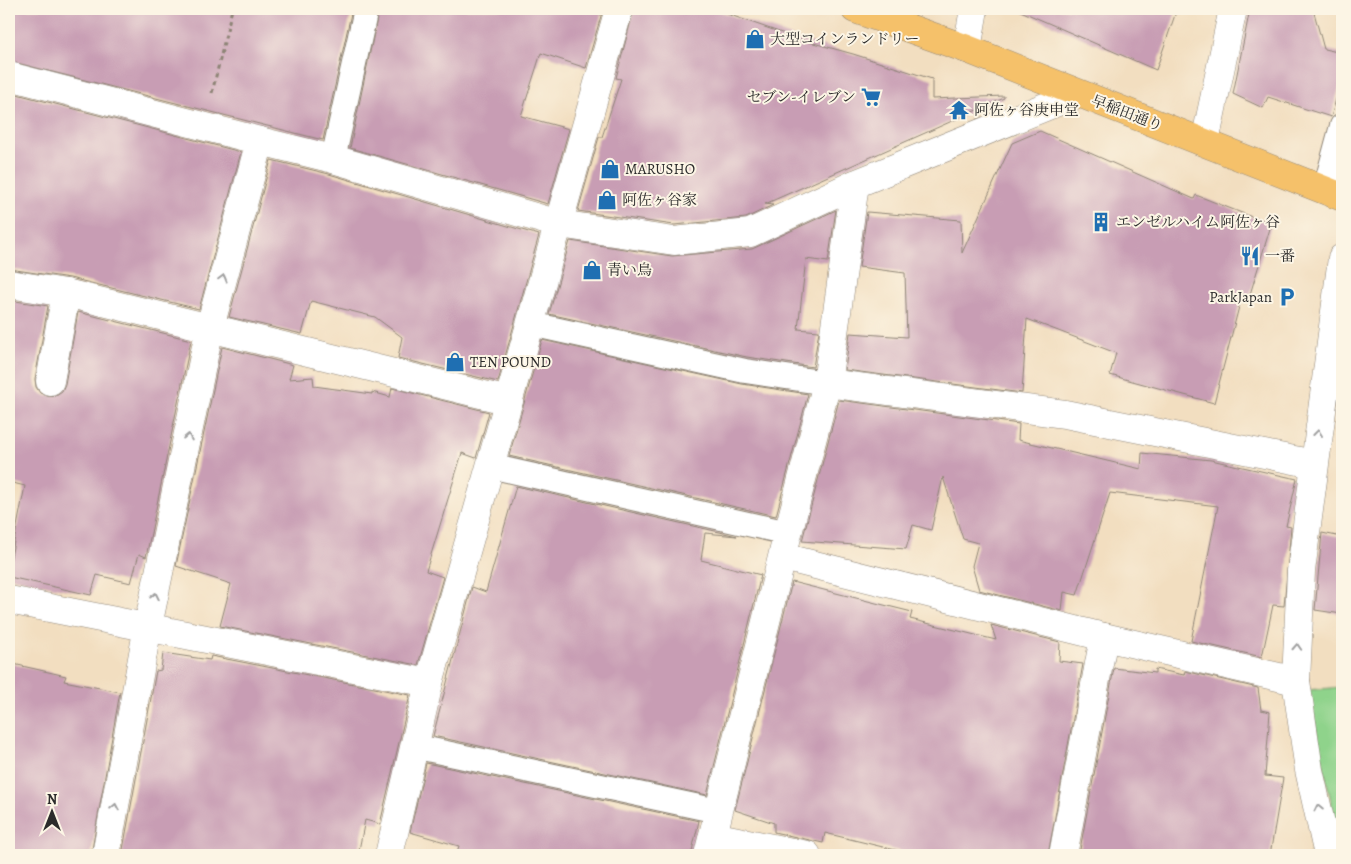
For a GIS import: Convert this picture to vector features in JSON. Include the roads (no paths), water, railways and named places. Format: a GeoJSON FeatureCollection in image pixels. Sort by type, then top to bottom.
{"type":"FeatureCollection","features":[{"type":"Feature","properties":{"kind":"main road","name":"早稲田通り"},"geometry":{"type":"LineString","coordinates":[[855,9],[967,49],[1077,94],[1334,193]]}},
{"type":"Feature","properties":{"kind":"street"},"geometry":{"type":"LineString","coordinates":[[389,855],[413,746],[430,682],[619,9]]}},
{"type":"Feature","properties":{"kind":"street"},"geometry":{"type":"LineString","coordinates":[[967,49],[974,9]]}},
{"type":"Feature","properties":{"kind":"street"},"geometry":{"type":"LineString","coordinates":[[1205,142],[1233,9]]}},
{"type":"Feature","properties":{"kind":"street"},"geometry":{"type":"LineString","coordinates":[[9,76],[333,159],[559,224],[674,241],[750,233],[855,184],[1077,94]]}},
{"type":"Feature","properties":{"kind":"street"},"geometry":{"type":"LineString","coordinates":[[106,855],[148,626],[210,327],[260,141]]}},
{"type":"Feature","properties":{"kind":"street"},"geometry":{"type":"LineString","coordinates":[[807,855],[713,834],[827,383],[855,184]]}},
{"type":"Feature","properties":{"kind":"street"},"geometry":{"type":"LineString","coordinates":[[1328,855],[1309,770],[1296,680],[1300,571],[1342,258]]}},
{"type":"Feature","properties":{"kind":"street"},"geometry":{"type":"LineString","coordinates":[[9,284],[66,293],[509,401]]}},
{"type":"Feature","properties":{"kind":"street"},"geometry":{"type":"LineString","coordinates":[[50,381],[66,293]]}},
{"type":"Feature","properties":{"kind":"street"},"geometry":{"type":"LineString","coordinates":[[827,383],[1065,414],[1314,464]]}},
{"type":"Feature","properties":{"kind":"street"},"geometry":{"type":"LineString","coordinates":[[785,545],[1104,637],[1296,680]]}},
{"type":"Feature","properties":{"kind":"street"},"geometry":{"type":"LineString","coordinates":[[9,600],[430,682]]}},
{"type":"Feature","properties":{"kind":"street"},"geometry":{"type":"LineString","coordinates":[[1063,855],[1104,637]]}},
{"type":"Feature","properties":{"kind":"lane"},"geometry":{"type":"LineString","coordinates":[[333,159],[366,9]]}},
{"type":"Feature","properties":{"kind":"lane"},"geometry":{"type":"LineString","coordinates":[[1334,193],[1342,126]]}},
{"type":"Feature","properties":{"kind":"lane"},"geometry":{"type":"LineString","coordinates":[[531,324],[745,371],[827,383]]}},
{"type":"Feature","properties":{"kind":"lane"},"geometry":{"type":"LineString","coordinates":[[490,466],[785,545]]}},
{"type":"Feature","properties":{"kind":"lane"},"geometry":{"type":"LineString","coordinates":[[413,746],[713,834]]}},
{"type":"Feature","properties":{"kind":"place","name":"大型コインランドリー"},"geometry":{"type":"Point","coordinates":[755,39]}},
{"type":"Feature","properties":{"kind":"place","name":"セブン-イレブン"},"geometry":{"type":"Point","coordinates":[871,97]}},
{"type":"Feature","properties":{"kind":"place","name":"阿佐ヶ谷庚申堂"},"geometry":{"type":"Point","coordinates":[959,110]}},
{"type":"Feature","properties":{"kind":"place","name":"MARUSHO"},"geometry":{"type":"Point","coordinates":[610,169]}},
{"type":"Feature","properties":{"kind":"place","name":"阿佐ヶ谷家"},"geometry":{"type":"Point","coordinates":[607,200]}},
{"type":"Feature","properties":{"kind":"place","name":"エンゼルハイム阿佐ヶ谷"},"geometry":{"type":"Point","coordinates":[1101,222]}},
{"type":"Feature","properties":{"kind":"place","name":"一番"},"geometry":{"type":"Point","coordinates":[1250,256]}},
{"type":"Feature","properties":{"kind":"place","name":"青い鳥"},"geometry":{"type":"Point","coordinates":[592,270]}},
{"type":"Feature","properties":{"kind":"place","name":"ParkJapan"},"geometry":{"type":"Point","coordinates":[1287,297]}},
{"type":"Feature","properties":{"kind":"place","name":"TEN POUND"},"geometry":{"type":"Point","coordinates":[455,362]}}]}
